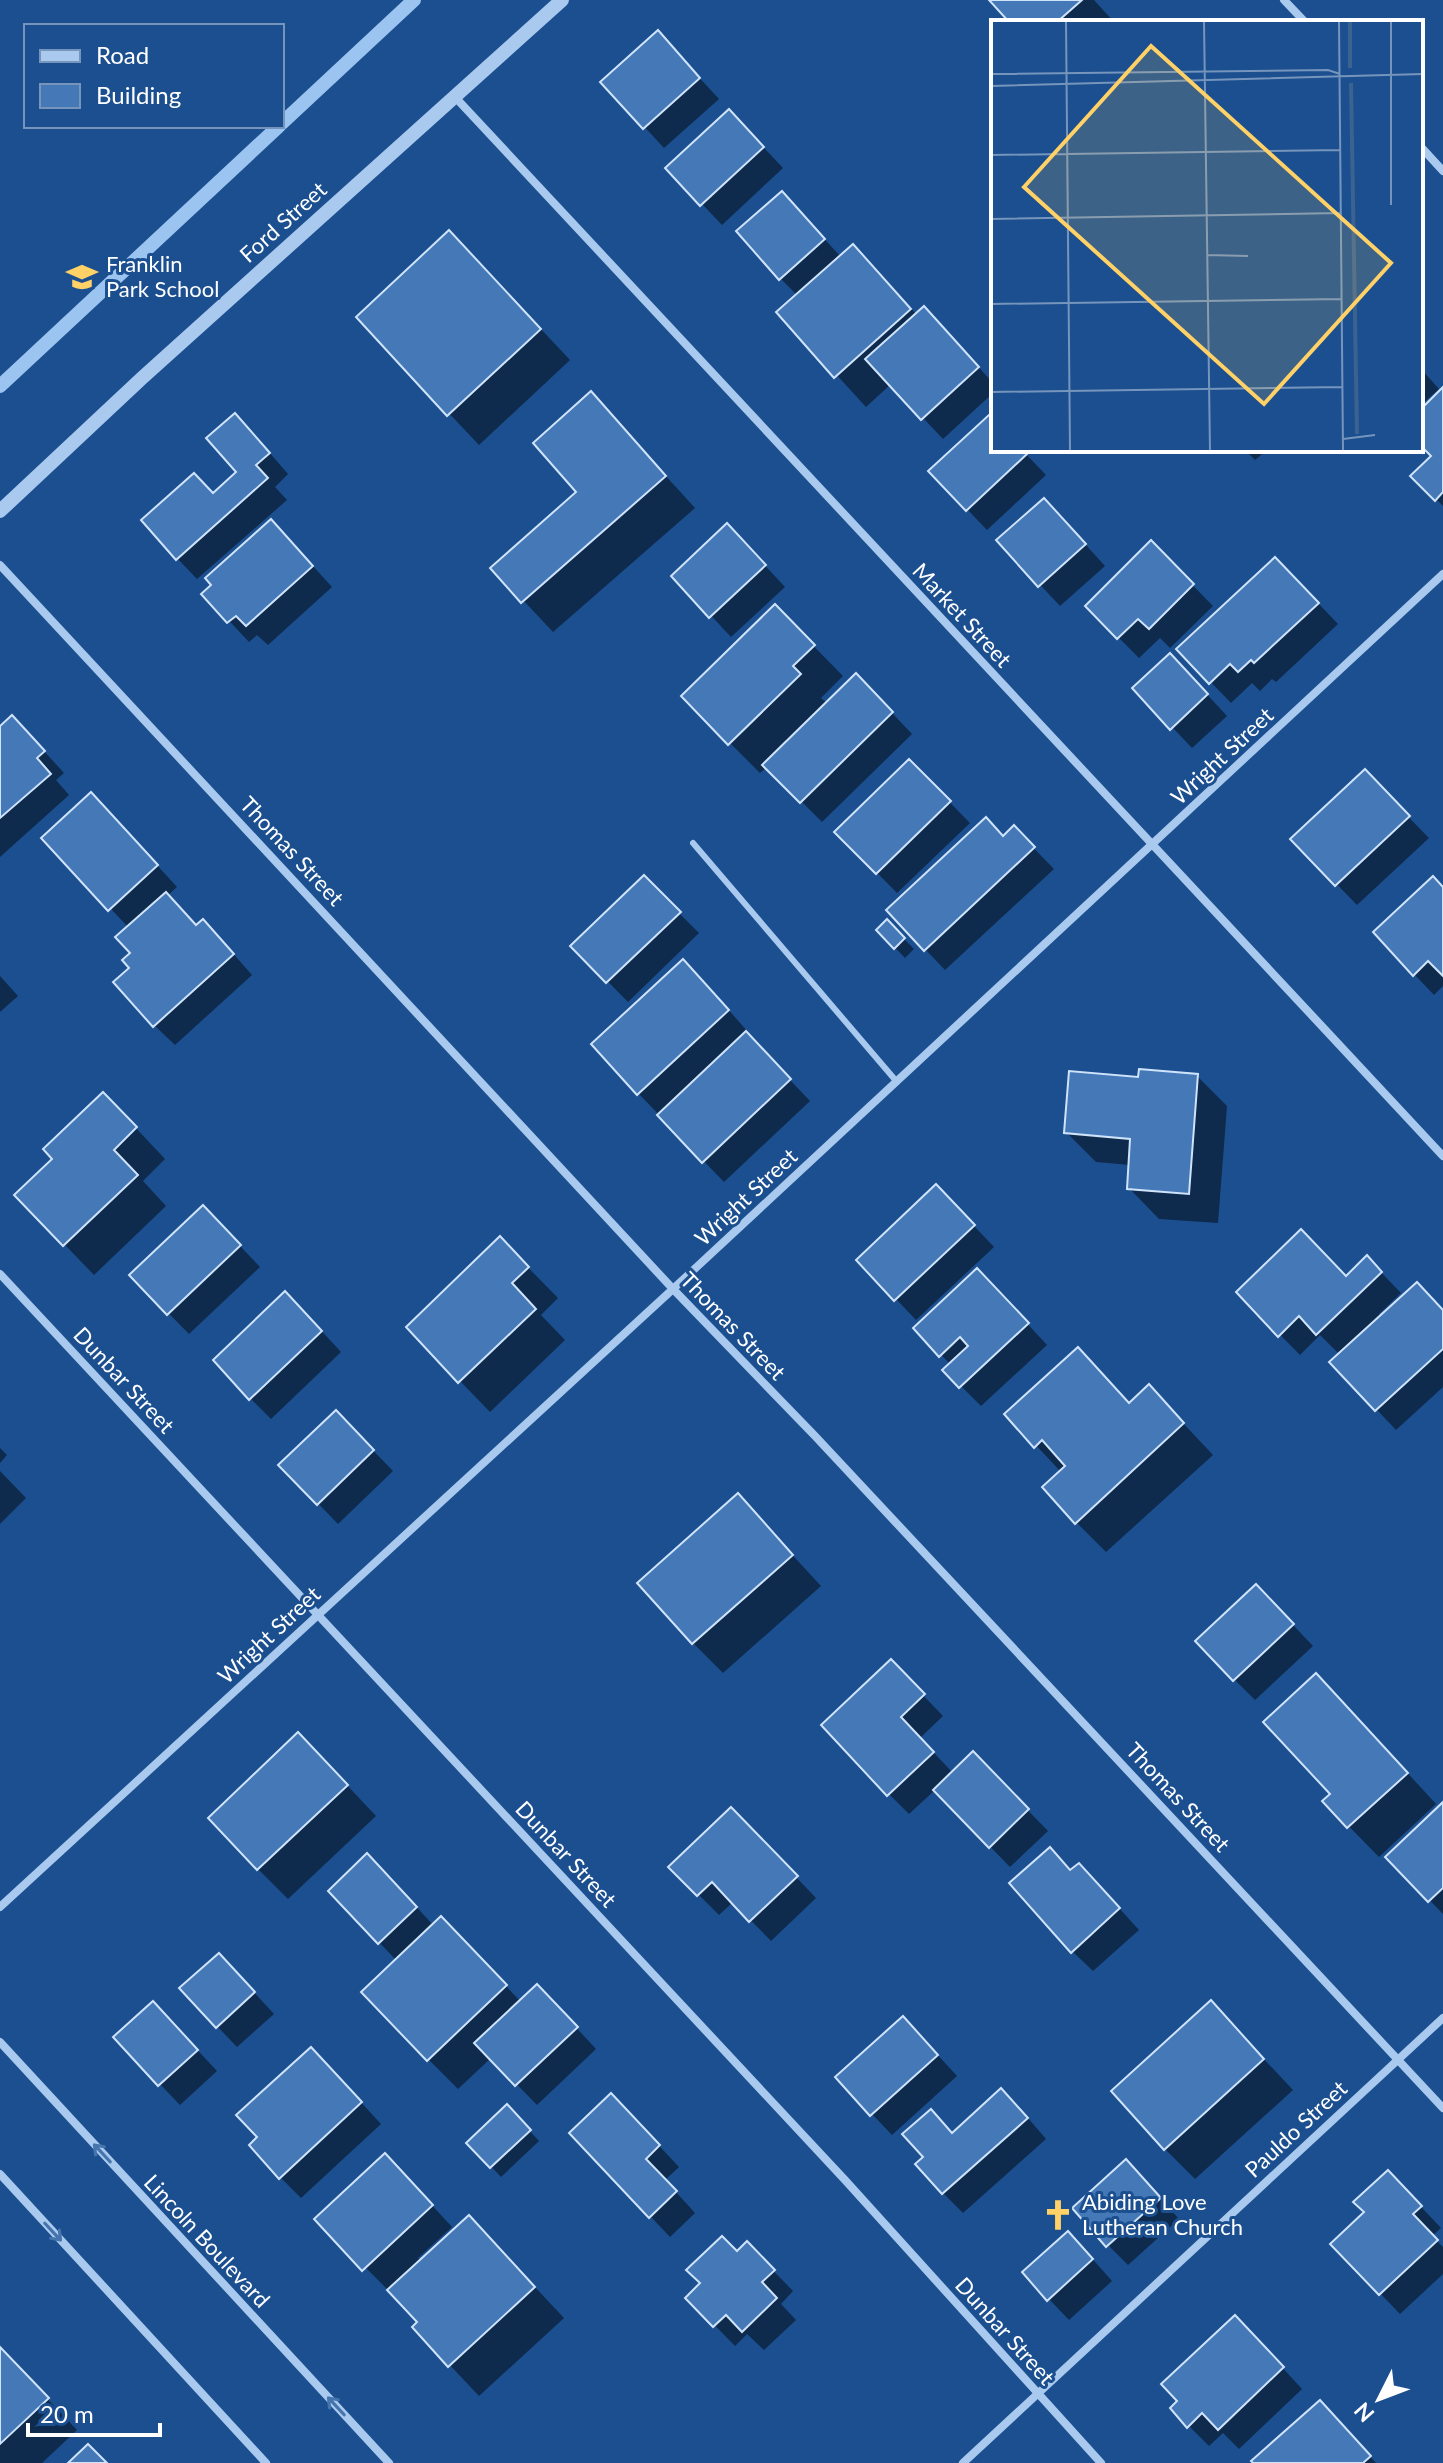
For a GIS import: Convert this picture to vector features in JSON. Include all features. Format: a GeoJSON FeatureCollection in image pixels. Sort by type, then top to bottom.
{"type":"FeatureCollection","features":[{"type":"Feature","properties":{"kind":"street","name":"Ford Street"},"geometry":{"type":"LineString","coordinates":[[0,511],[142,378],[562,0]]}},
{"type":"Feature","properties":{"kind":"street"},"geometry":{"type":"LineString","coordinates":[[1284,0],[1303,20]]}},
{"type":"Feature","properties":{"kind":"street","name":"Market Street"},"geometry":{"type":"LineString","coordinates":[[455,97],[1443,1156]]}},
{"type":"Feature","properties":{"kind":"street"},"geometry":{"type":"LineString","coordinates":[[1423,149],[1443,171]]}},
{"type":"Feature","properties":{"kind":"street","name":"Thomas Street"},"geometry":{"type":"LineString","coordinates":[[0,565],[673,1289],[1443,2108]]}},
{"type":"Feature","properties":{"kind":"street","name":"Wright Street"},"geometry":{"type":"LineString","coordinates":[[0,1907],[673,1289],[1443,574]]}},
{"type":"Feature","properties":{"kind":"street","name":"Dunbar Street"},"geometry":{"type":"LineString","coordinates":[[0,1274],[845,2180],[1101,2463]]}},
{"type":"Feature","properties":{"kind":"street","name":"Pauldo Street"},"geometry":{"type":"LineString","coordinates":[[963,2463],[1443,2018]]}},
{"type":"Feature","properties":{"kind":"street","name":"Lincoln Boulevard"},"geometry":{"type":"LineString","coordinates":[[0,2042],[389,2463]]}},
{"type":"Feature","properties":{"kind":"street"},"geometry":{"type":"LineString","coordinates":[[0,2174],[266,2463]]}},
{"type":"Feature","properties":{"kind":"lane"},"geometry":{"type":"LineString","coordinates":[[693,843],[897,1082]]}},
{"type":"Feature","properties":{"kind":"building"},"geometry":{"type":"Polygon","coordinates":[[[989,0],[1082,0],[1059,20],[1007,20],[989,0]]]}},
{"type":"Feature","properties":{"kind":"building"},"geometry":{"type":"Polygon","coordinates":[[[658,30],[700,78],[643,129],[600,82],[658,30]]]}},
{"type":"Feature","properties":{"kind":"building"},"geometry":{"type":"Polygon","coordinates":[[[729,109],[764,147],[700,206],[665,168],[729,109]]]}},
{"type":"Feature","properties":{"kind":"building"},"geometry":{"type":"Polygon","coordinates":[[[782,191],[825,239],[779,280],[736,231],[782,191]]]}},
{"type":"Feature","properties":{"kind":"building"},"geometry":{"type":"Polygon","coordinates":[[[449,230],[541,329],[447,416],[356,317],[449,230]]]}},
{"type":"Feature","properties":{"kind":"building"},"geometry":{"type":"Polygon","coordinates":[[[853,244],[911,309],[834,378],[776,312],[853,244]]]}},
{"type":"Feature","properties":{"kind":"building"},"geometry":{"type":"Polygon","coordinates":[[[924,306],[979,367],[921,420],[865,359],[924,306]]]}},
{"type":"Feature","properties":{"kind":"building"},"geometry":{"type":"Polygon","coordinates":[[[1443,387],[1443,492],[1435,501],[1410,476],[1431,456],[1423,448],[1423,407],[1443,387]]]}},
{"type":"Feature","properties":{"kind":"building"},"geometry":{"type":"Polygon","coordinates":[[[591,391],[666,476],[521,603],[490,568],[576,492],[533,443],[591,391]]]}},
{"type":"Feature","properties":{"kind":"building"},"geometry":{"type":"Polygon","coordinates":[[[235,413],[270,453],[256,465],[268,478],[176,560],[141,520],[194,473],[213,493],[236,472],[206,438],[235,413]]]}},
{"type":"Feature","properties":{"kind":"building"},"geometry":{"type":"Polygon","coordinates":[[[990,414],[991,452],[1027,454],[966,511],[928,471],[990,414]]]}},
{"type":"Feature","properties":{"kind":"building"},"geometry":{"type":"Polygon","coordinates":[[[1044,498],[1086,544],[1038,587],[996,540],[1044,498]]]}},
{"type":"Feature","properties":{"kind":"building"},"geometry":{"type":"Polygon","coordinates":[[[271,519],[313,566],[246,626],[236,616],[227,623],[201,594],[211,585],[205,578],[271,519]]]}},
{"type":"Feature","properties":{"kind":"building"},"geometry":{"type":"Polygon","coordinates":[[[727,523],[766,565],[709,618],[671,576],[727,523]]]}},
{"type":"Feature","properties":{"kind":"building"},"geometry":{"type":"Polygon","coordinates":[[[1151,540],[1194,584],[1149,629],[1138,619],[1117,639],[1085,606],[1151,540]]]}},
{"type":"Feature","properties":{"kind":"building"},"geometry":{"type":"Polygon","coordinates":[[[1275,557],[1319,603],[1254,663],[1251,660],[1238,672],[1230,664],[1209,684],[1176,649],[1275,557]]]}},
{"type":"Feature","properties":{"kind":"building"},"geometry":{"type":"Polygon","coordinates":[[[775,604],[815,645],[793,666],[801,674],[728,745],[681,696],[775,604]]]}},
{"type":"Feature","properties":{"kind":"building"},"geometry":{"type":"Polygon","coordinates":[[[1170,653],[1208,694],[1170,730],[1132,688],[1170,653]]]}},
{"type":"Feature","properties":{"kind":"building"},"geometry":{"type":"Polygon","coordinates":[[[856,673],[893,712],[800,803],[762,765],[856,673]]]}},
{"type":"Feature","properties":{"kind":"building"},"geometry":{"type":"Polygon","coordinates":[[[12,715],[45,751],[37,758],[51,774],[0,818],[0,726],[12,715]]]}},
{"type":"Feature","properties":{"kind":"building"},"geometry":{"type":"Polygon","coordinates":[[[909,759],[951,801],[876,874],[834,832],[909,759]]]}},
{"type":"Feature","properties":{"kind":"building"},"geometry":{"type":"Polygon","coordinates":[[[1365,769],[1410,816],[1335,886],[1290,839],[1365,769]]]}},
{"type":"Feature","properties":{"kind":"building"},"geometry":{"type":"Polygon","coordinates":[[[91,792],[158,865],[108,911],[41,838],[91,792]]]}},
{"type":"Feature","properties":{"kind":"building"},"geometry":{"type":"Polygon","coordinates":[[[986,817],[1003,836],[1014,825],[1035,847],[924,951],[886,910],[986,817]]]}},
{"type":"Feature","properties":{"kind":"building"},"geometry":{"type":"Polygon","coordinates":[[[644,875],[681,912],[606,983],[570,946],[644,875]]]}},
{"type":"Feature","properties":{"kind":"building"},"geometry":{"type":"Polygon","coordinates":[[[1433,876],[1443,887],[1443,976],[1428,961],[1413,976],[1373,932],[1433,876]]]}},
{"type":"Feature","properties":{"kind":"building"},"geometry":{"type":"Polygon","coordinates":[[[166,892],[196,925],[203,919],[234,954],[153,1027],[113,982],[129,968],[122,960],[130,953],[115,937],[166,892]]]}},
{"type":"Feature","properties":{"kind":"building"},"geometry":{"type":"Polygon","coordinates":[[[887,919],[905,938],[894,949],[876,930],[887,919]]]}},
{"type":"Feature","properties":{"kind":"building"},"geometry":{"type":"Polygon","coordinates":[[[683,959],[729,1010],[637,1095],[591,1044],[683,959]]]}},
{"type":"Feature","properties":{"kind":"building"},"geometry":{"type":"Polygon","coordinates":[[[746,1031],[791,1079],[702,1163],[657,1115],[746,1031]]]}},
{"type":"Feature","properties":{"kind":"building"},"geometry":{"type":"Polygon","coordinates":[[[1139,1069],[1198,1074],[1189,1194],[1127,1189],[1130,1139],[1064,1133],[1069,1071],[1138,1077],[1139,1069]]]}},
{"type":"Feature","properties":{"kind":"building"},"geometry":{"type":"Polygon","coordinates":[[[103,1092],[137,1127],[114,1150],[138,1175],[63,1246],[14,1195],[52,1159],[43,1149],[103,1092]]]}},
{"type":"Feature","properties":{"kind":"building"},"geometry":{"type":"Polygon","coordinates":[[[936,1184],[975,1225],[894,1301],[856,1260],[936,1184]]]}},
{"type":"Feature","properties":{"kind":"building"},"geometry":{"type":"Polygon","coordinates":[[[203,1205],[241,1245],[167,1315],[129,1275],[203,1205]]]}},
{"type":"Feature","properties":{"kind":"building"},"geometry":{"type":"Polygon","coordinates":[[[1301,1229],[1346,1276],[1367,1255],[1382,1272],[1316,1335],[1299,1316],[1278,1337],[1236,1292],[1301,1229]]]}},
{"type":"Feature","properties":{"kind":"building"},"geometry":{"type":"Polygon","coordinates":[[[500,1236],[529,1267],[512,1283],[536,1309],[458,1383],[406,1327],[500,1236]]]}},
{"type":"Feature","properties":{"kind":"building"},"geometry":{"type":"Polygon","coordinates":[[[977,1268],[1029,1323],[959,1388],[942,1370],[968,1346],[960,1337],[939,1357],[913,1328],[977,1268]]]}},
{"type":"Feature","properties":{"kind":"building"},"geometry":{"type":"Polygon","coordinates":[[[1417,1282],[1443,1310],[1443,1349],[1375,1411],[1329,1362],[1417,1282]]]}},
{"type":"Feature","properties":{"kind":"building"},"geometry":{"type":"Polygon","coordinates":[[[285,1291],[322,1331],[249,1400],[213,1360],[285,1291]]]}},
{"type":"Feature","properties":{"kind":"building"},"geometry":{"type":"Polygon","coordinates":[[[1078,1347],[1129,1403],[1149,1384],[1184,1423],[1075,1524],[1042,1487],[1065,1466],[1042,1440],[1034,1448],[1004,1414],[1078,1347]]]}},
{"type":"Feature","properties":{"kind":"building"},"geometry":{"type":"Polygon","coordinates":[[[336,1410],[374,1450],[317,1505],[278,1465],[336,1410]]]}},
{"type":"Feature","properties":{"kind":"building"},"geometry":{"type":"Polygon","coordinates":[[[738,1493],[793,1555],[692,1644],[637,1583],[738,1493]]]}},
{"type":"Feature","properties":{"kind":"building"},"geometry":{"type":"Polygon","coordinates":[[[1256,1584],[1294,1624],[1233,1681],[1195,1641],[1256,1584]]]}},
{"type":"Feature","properties":{"kind":"building"},"geometry":{"type":"Polygon","coordinates":[[[891,1659],[925,1694],[901,1717],[934,1752],[887,1796],[821,1725],[891,1659]]]}},
{"type":"Feature","properties":{"kind":"building"},"geometry":{"type":"Polygon","coordinates":[[[1316,1673],[1408,1773],[1347,1828],[1322,1801],[1330,1794],[1263,1722],[1316,1673]]]}},
{"type":"Feature","properties":{"kind":"building"},"geometry":{"type":"Polygon","coordinates":[[[298,1732],[348,1785],[257,1870],[208,1818],[298,1732]]]}},
{"type":"Feature","properties":{"kind":"building"},"geometry":{"type":"Polygon","coordinates":[[[973,1751],[1029,1809],[989,1848],[933,1790],[973,1751]]]}},
{"type":"Feature","properties":{"kind":"building"},"geometry":{"type":"Polygon","coordinates":[[[1443,1802],[1443,1888],[1428,1902],[1385,1857],[1443,1802]]]}},
{"type":"Feature","properties":{"kind":"building"},"geometry":{"type":"Polygon","coordinates":[[[731,1807],[798,1876],[749,1922],[712,1882],[697,1896],[668,1867],[731,1807]]]}},
{"type":"Feature","properties":{"kind":"building"},"geometry":{"type":"Polygon","coordinates":[[[1050,1847],[1070,1870],[1079,1863],[1120,1908],[1071,1953],[1009,1883],[1050,1847]]]}},
{"type":"Feature","properties":{"kind":"building"},"geometry":{"type":"Polygon","coordinates":[[[367,1853],[417,1907],[378,1944],[328,1891],[367,1853]]]}},
{"type":"Feature","properties":{"kind":"building"},"geometry":{"type":"Polygon","coordinates":[[[441,1916],[507,1985],[427,2061],[361,1992],[441,1916]]]}},
{"type":"Feature","properties":{"kind":"building"},"geometry":{"type":"Polygon","coordinates":[[[219,1953],[255,1992],[216,2028],[179,1988],[219,1953]]]}},
{"type":"Feature","properties":{"kind":"building"},"geometry":{"type":"Polygon","coordinates":[[[537,1984],[578,2027],[515,2086],[474,2043],[537,1984]]]}},
{"type":"Feature","properties":{"kind":"building"},"geometry":{"type":"Polygon","coordinates":[[[1211,2000],[1264,2059],[1164,2150],[1111,2091],[1211,2000]]]}},
{"type":"Feature","properties":{"kind":"building"},"geometry":{"type":"Polygon","coordinates":[[[153,2001],[198,2050],[158,2086],[113,2037],[153,2001]]]}},
{"type":"Feature","properties":{"kind":"building"},"geometry":{"type":"Polygon","coordinates":[[[903,2016],[938,2055],[870,2116],[835,2077],[903,2016]]]}},
{"type":"Feature","properties":{"kind":"building"},"geometry":{"type":"Polygon","coordinates":[[[311,2047],[362,2102],[279,2179],[249,2145],[257,2137],[236,2115],[311,2047]]]}},
{"type":"Feature","properties":{"kind":"building"},"geometry":{"type":"Polygon","coordinates":[[[1001,2088],[1028,2118],[942,2194],[915,2164],[923,2157],[902,2134],[931,2109],[952,2133],[1001,2088]]]}},
{"type":"Feature","properties":{"kind":"building"},"geometry":{"type":"Polygon","coordinates":[[[611,2093],[660,2145],[646,2159],[677,2191],[649,2218],[569,2133],[611,2093]]]}},
{"type":"Feature","properties":{"kind":"building"},"geometry":{"type":"Polygon","coordinates":[[[507,2104],[531,2130],[490,2168],[466,2143],[507,2104]]]}},
{"type":"Feature","properties":{"kind":"building"},"geometry":{"type":"Polygon","coordinates":[[[385,2153],[433,2205],[362,2271],[314,2219],[385,2153]]]}},
{"type":"Feature","properties":{"kind":"building"},"geometry":{"type":"Polygon","coordinates":[[[1126,2159],[1161,2198],[1106,2247],[1072,2208],[1126,2159]]]}},
{"type":"Feature","properties":{"kind":"building"},"geometry":{"type":"Polygon","coordinates":[[[1388,2170],[1422,2206],[1413,2214],[1438,2240],[1379,2295],[1330,2244],[1364,2212],[1353,2202],[1388,2170]]]}},
{"type":"Feature","properties":{"kind":"building"},"geometry":{"type":"Polygon","coordinates":[[[469,2215],[535,2287],[448,2367],[412,2327],[417,2322],[387,2290],[469,2215]]]}},
{"type":"Feature","properties":{"kind":"building"},"geometry":{"type":"Polygon","coordinates":[[[1068,2231],[1093,2259],[1047,2301],[1022,2272],[1068,2231]]]}},
{"type":"Feature","properties":{"kind":"building"},"geometry":{"type":"Polygon","coordinates":[[[722,2236],[737,2251],[747,2241],[775,2270],[762,2282],[777,2298],[742,2332],[726,2315],[713,2327],[685,2298],[700,2283],[686,2270],[722,2236]]]}},
{"type":"Feature","properties":{"kind":"building"},"geometry":{"type":"Polygon","coordinates":[[[1235,2315],[1284,2367],[1218,2430],[1202,2413],[1187,2428],[1170,2408],[1177,2401],[1161,2384],[1235,2315]]]}},
{"type":"Feature","properties":{"kind":"building"},"geometry":{"type":"Polygon","coordinates":[[[0,2347],[49,2398],[0,2444],[0,2347]]]}},
{"type":"Feature","properties":{"kind":"building"},"geometry":{"type":"Polygon","coordinates":[[[1320,2400],[1371,2456],[1363,2463],[1251,2461],[1320,2400]]]}},
{"type":"Feature","properties":{"kind":"building"},"geometry":{"type":"Polygon","coordinates":[[[88,2444],[107,2463],[68,2463],[88,2444]]]}},
{"type":"Feature","properties":{"kind":"waterway"},"geometry":{"type":"LineString","coordinates":[[284,121],[414,0]]}},
{"type":"Feature","properties":{"kind":"waterway"},"geometry":{"type":"LineString","coordinates":[[0,386],[277,128]]}},
{"type":"Feature","properties":{"kind":"place","name":"Franklin Park School"},"geometry":{"type":"Point","coordinates":[82,277]}},
{"type":"Feature","properties":{"kind":"place","name":"Abiding Love Lutheran Church"},"geometry":{"type":"Point","coordinates":[1058,2215]}}]}
